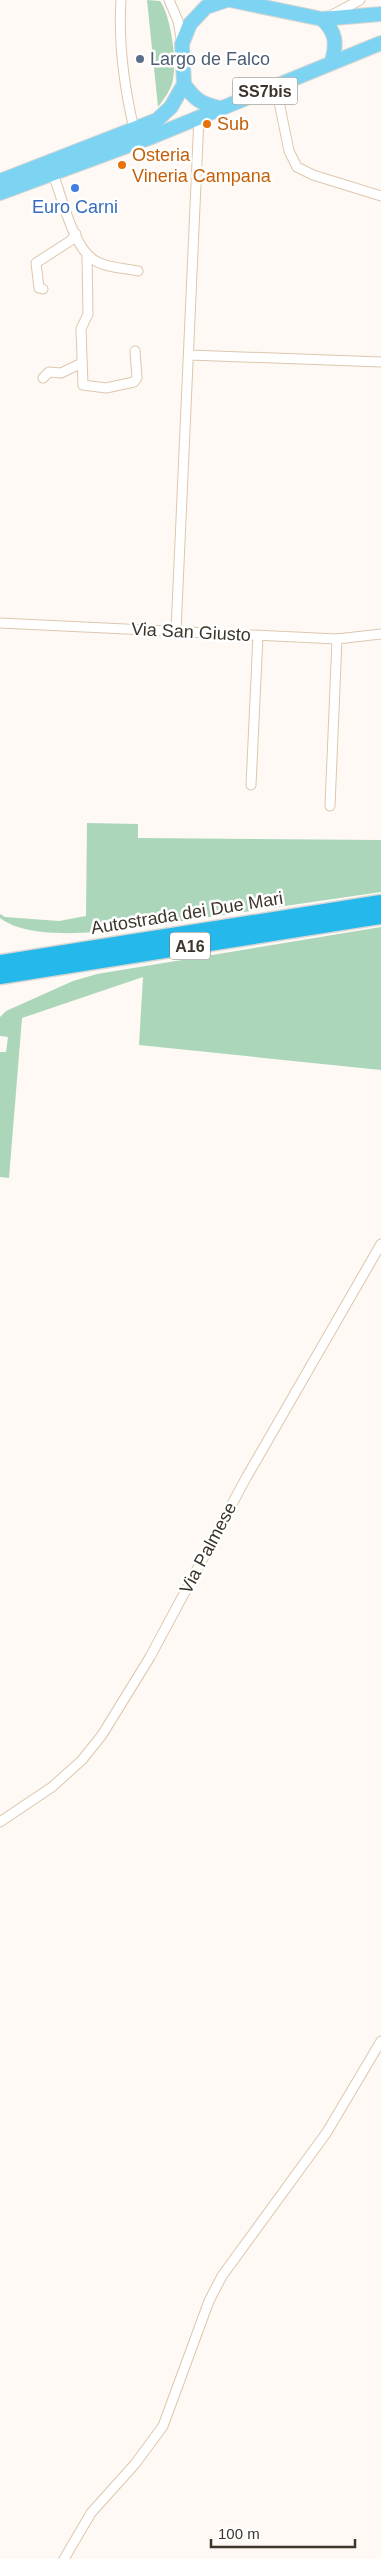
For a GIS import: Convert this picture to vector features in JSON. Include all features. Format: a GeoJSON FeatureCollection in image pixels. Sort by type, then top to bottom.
{"type":"FeatureCollection","features":[{"type":"Feature","properties":{"kind":"highway","name":"Autostrada dei Due Mari"},"geometry":{"type":"LineString","coordinates":[[0,963],[381,903]]}},
{"type":"Feature","properties":{"kind":"highway","name":"Autostrada dei Due Mari"},"geometry":{"type":"LineString","coordinates":[[0,976],[381,916]]}},
{"type":"Feature","properties":{"kind":"main road"},"geometry":{"type":"LineString","coordinates":[[0,180],[157,120],[171,107],[184,84],[182,44],[190,24],[206,8],[228,0],[322,19],[381,14]]}},
{"type":"Feature","properties":{"kind":"main road"},"geometry":{"type":"LineString","coordinates":[[322,19],[331,28],[336,39],[332,61]]}},
{"type":"Feature","properties":{"kind":"main road","name":"SS7bis"},"geometry":{"type":"LineString","coordinates":[[0,193],[276,87],[332,61],[381,43]]}},
{"type":"Feature","properties":{"kind":"main road","name":"SS7bis"},"geometry":{"type":"LineString","coordinates":[[184,84],[194,99],[205,105],[220,108]]}},
{"type":"Feature","properties":{"kind":"street"},"geometry":{"type":"LineString","coordinates":[[121,0],[120,46],[122,71],[134,129]]}},
{"type":"Feature","properties":{"kind":"street"},"geometry":{"type":"LineString","coordinates":[[169,0],[178,21],[182,44]]}},
{"type":"Feature","properties":{"kind":"street"},"geometry":{"type":"LineString","coordinates":[[322,19],[336,14],[360,0]]}},
{"type":"Feature","properties":{"kind":"street"},"geometry":{"type":"LineString","coordinates":[[276,87],[289,151],[297,167],[313,176],[381,196]]}},
{"type":"Feature","properties":{"kind":"street"},"geometry":{"type":"LineString","coordinates":[[176,631],[199,117]]}},
{"type":"Feature","properties":{"kind":"street"},"geometry":{"type":"LineString","coordinates":[[53,174],[76,234],[87,255],[88,309],[81,329],[84,385],[106,388],[136,380],[136,351]]}},
{"type":"Feature","properties":{"kind":"street"},"geometry":{"type":"LineString","coordinates":[[43,288],[39,288],[36,284],[36,262],[70,241],[76,234]]}},
{"type":"Feature","properties":{"kind":"street"},"geometry":{"type":"LineString","coordinates":[[87,255],[107,266],[138,271]]}},
{"type":"Feature","properties":{"kind":"street"},"geometry":{"type":"LineString","coordinates":[[189,355],[381,362]]}},
{"type":"Feature","properties":{"kind":"street"},"geometry":{"type":"LineString","coordinates":[[43,378],[49,372],[61,373],[82,362]]}},
{"type":"Feature","properties":{"kind":"street","name":"Via San Giusto"},"geometry":{"type":"LineString","coordinates":[[0,623],[258,636],[337,638],[381,634]]}},
{"type":"Feature","properties":{"kind":"street"},"geometry":{"type":"LineString","coordinates":[[251,785],[258,636]]}},
{"type":"Feature","properties":{"kind":"street"},"geometry":{"type":"LineString","coordinates":[[330,806],[337,638]]}},
{"type":"Feature","properties":{"kind":"street","name":"Via Palmese"},"geometry":{"type":"LineString","coordinates":[[0,1822],[52,1787],[82,1760],[102,1735],[150,1657],[246,1478],[381,1244]]}},
{"type":"Feature","properties":{"kind":"street"},"geometry":{"type":"LineString","coordinates":[[64,2559],[91,2513],[135,2464],[163,2426],[209,2301],[222,2276],[327,2132],[381,2040]]}},
{"type":"Feature","properties":{"kind":"green space"},"geometry":{"type":"Polygon","coordinates":[[[147,0],[160,1],[164,8],[174,51],[172,84],[158,107],[147,0]]]}},
{"type":"Feature","properties":{"kind":"green space"},"geometry":{"type":"Polygon","coordinates":[[[87,823],[138,824],[138,838],[381,840],[381,892],[120,930],[91,932],[41,932],[12,925],[0,918],[0,914],[5,917],[59,921],[86,916],[87,823]]]}},
{"type":"Feature","properties":{"kind":"green space"},"geometry":{"type":"Polygon","coordinates":[[[381,927],[381,1070],[139,1045],[143,977],[22,1018],[9,1178],[0,1177],[0,1052],[6,1052],[8,1037],[0,1036],[0,1017],[6,1011],[73,981],[97,974],[381,927]]]}},
{"type":"Feature","properties":{"kind":"place","name":"Largo de Falco"},"geometry":{"type":"Point","coordinates":[140,59]}},
{"type":"Feature","properties":{"kind":"place","name":"Sub"},"geometry":{"type":"Point","coordinates":[207,124]}},
{"type":"Feature","properties":{"kind":"place","name":"Osteria Vineria Campana"},"geometry":{"type":"Point","coordinates":[122,165]}},
{"type":"Feature","properties":{"kind":"place","name":"Euro Carni"},"geometry":{"type":"Point","coordinates":[75,188]}}]}
